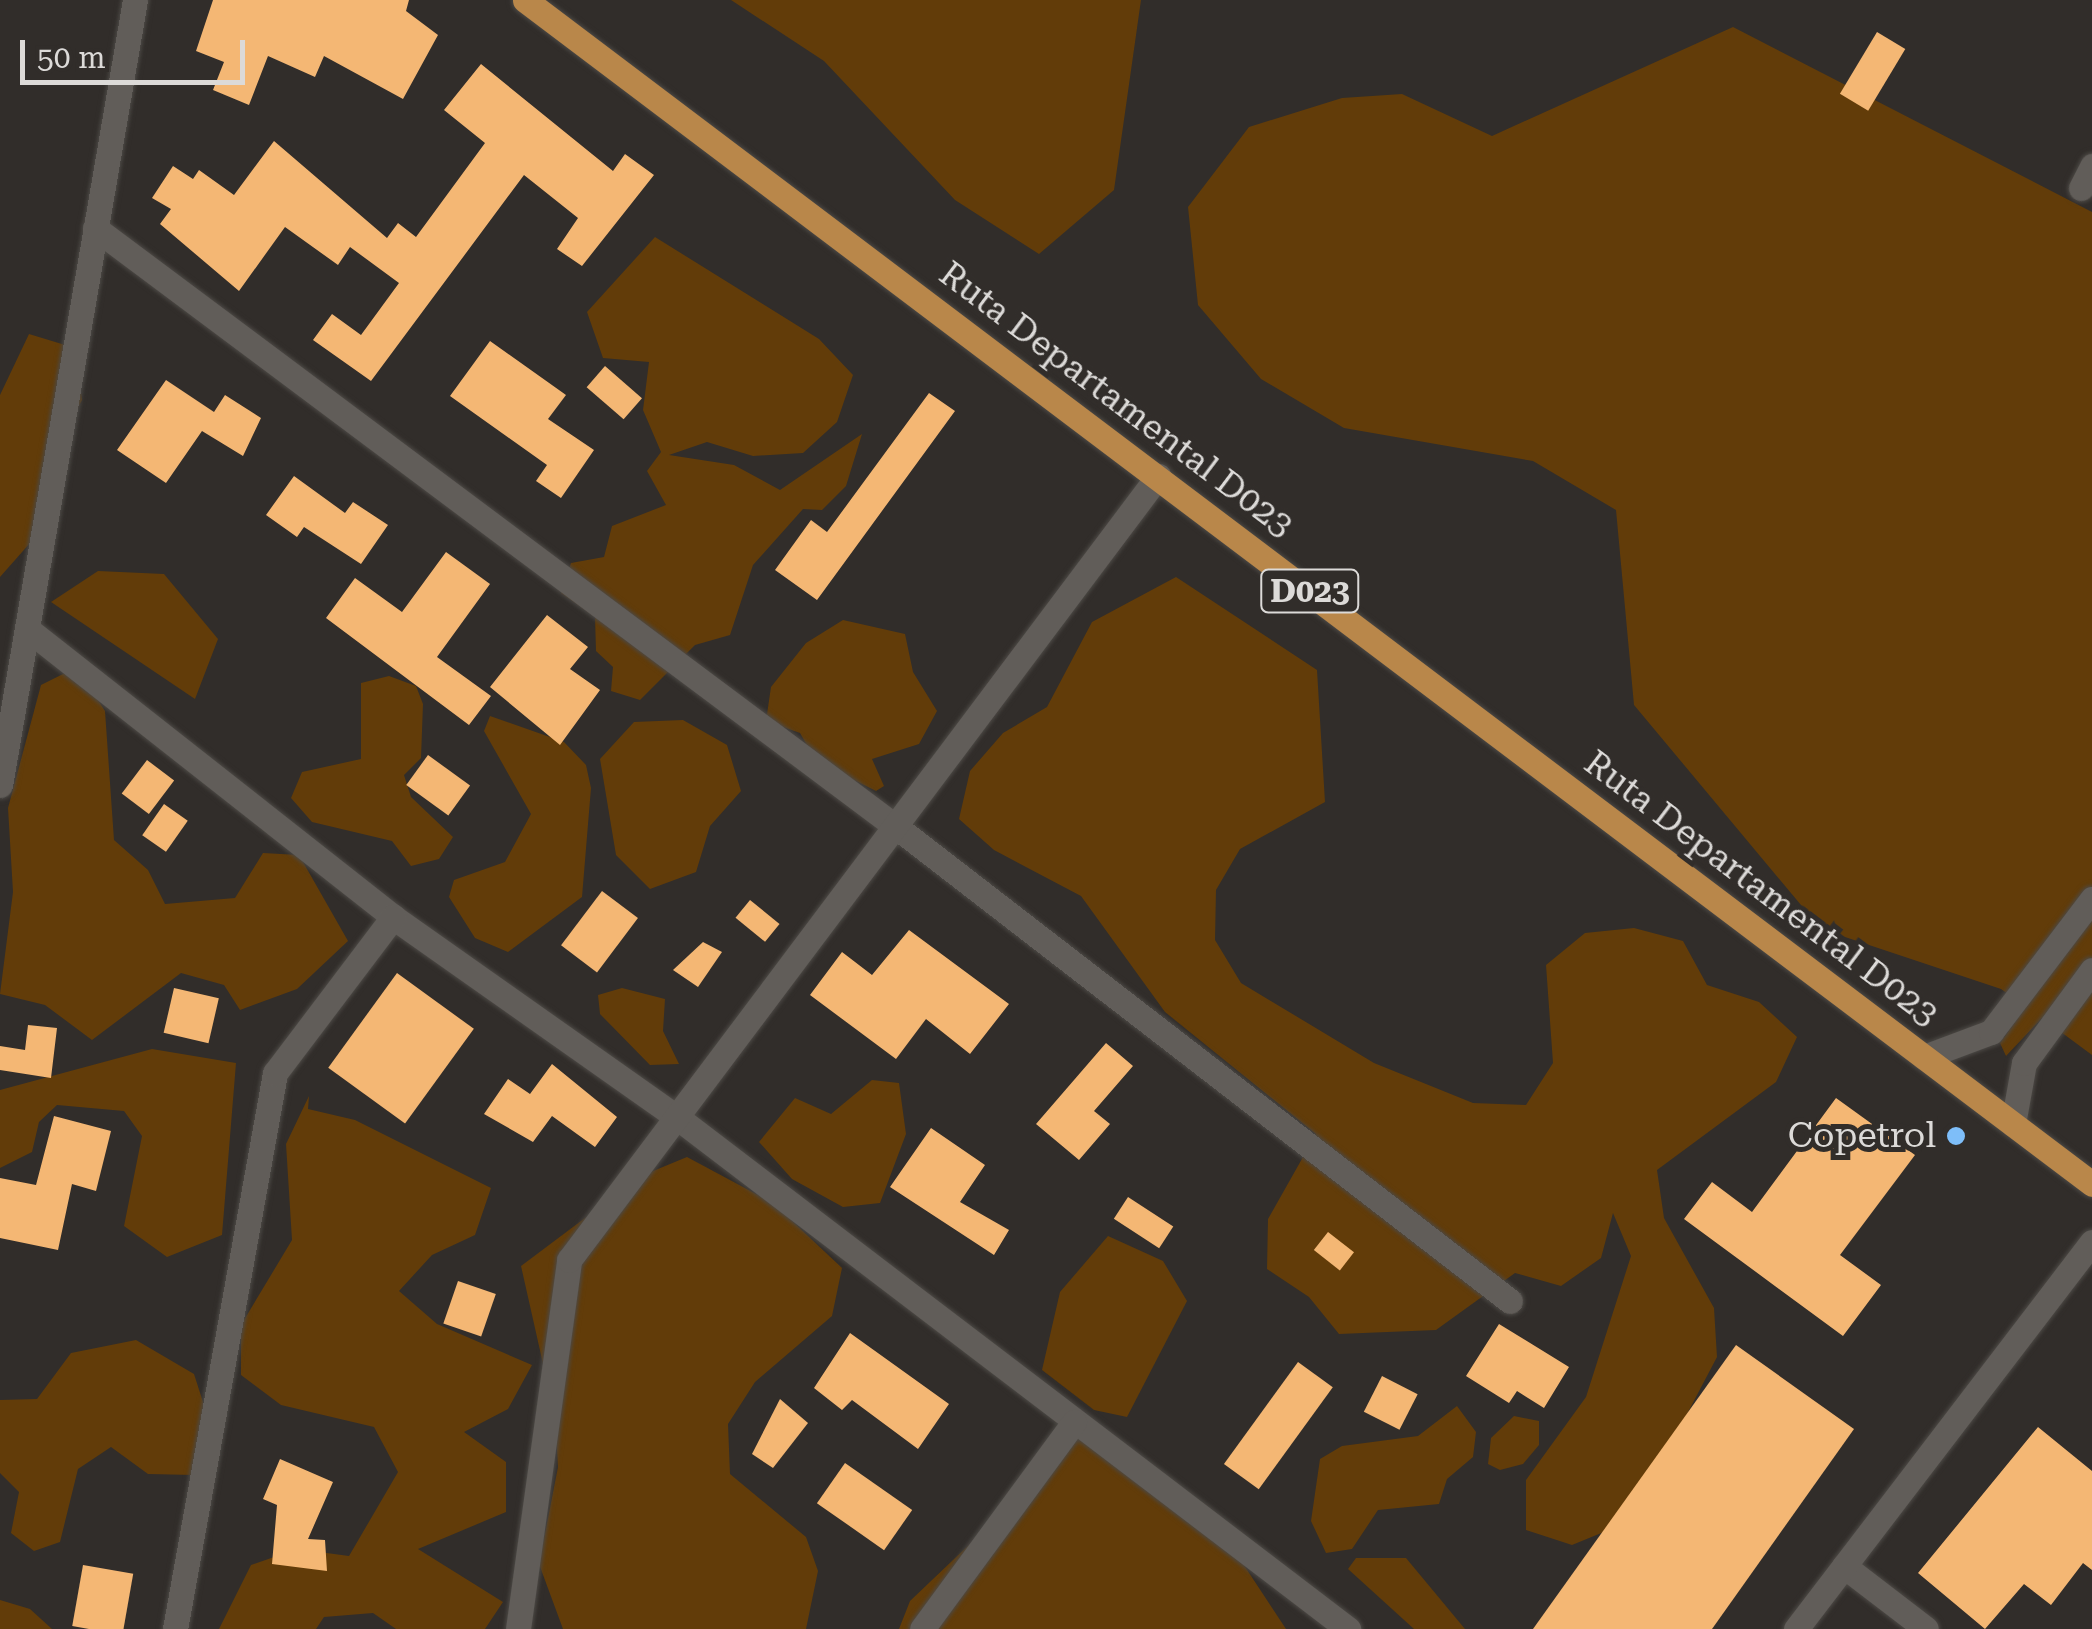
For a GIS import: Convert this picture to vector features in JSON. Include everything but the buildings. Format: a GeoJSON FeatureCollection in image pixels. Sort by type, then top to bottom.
{"type":"FeatureCollection","features":[{"type":"Feature","properties":{"kind":"main road","name":"Ruta Departamental D023"},"geometry":{"type":"LineString","coordinates":[[525,0],[2092,1184]]}},
{"type":"Feature","properties":{"kind":"street"},"geometry":{"type":"LineString","coordinates":[[0,785],[30,631],[135,0]]}},
{"type":"Feature","properties":{"kind":"street"},"geometry":{"type":"LineString","coordinates":[[95,228],[900,829],[1510,1301]]}},
{"type":"Feature","properties":{"kind":"street"},"geometry":{"type":"LineString","coordinates":[[518,1629],[569,1260],[900,829],[1158,476]]}},
{"type":"Feature","properties":{"kind":"street"},"geometry":{"type":"LineString","coordinates":[[30,631],[394,917],[678,1118],[1348,1629]]}},
{"type":"Feature","properties":{"kind":"street"},"geometry":{"type":"LineString","coordinates":[[1924,1057],[1990,1032],[2092,898]]}},
{"type":"Feature","properties":{"kind":"street"},"geometry":{"type":"LineString","coordinates":[[175,1629],[275,1073],[394,917]]}},
{"type":"Feature","properties":{"kind":"street"},"geometry":{"type":"LineString","coordinates":[[2012,1124],[2024,1064],[2092,970]]}},
{"type":"Feature","properties":{"kind":"street"},"geometry":{"type":"LineString","coordinates":[[1796,1629],[2092,1242]]}},
{"type":"Feature","properties":{"kind":"street"},"geometry":{"type":"LineString","coordinates":[[922,1629],[1074,1422]]}},
{"type":"Feature","properties":{"kind":"street"},"geometry":{"type":"LineString","coordinates":[[1844,1566],[1926,1629]]}},
{"type":"Feature","properties":{"kind":"shaded area"},"geometry":{"type":"Polygon","coordinates":[[[731,0],[1141,0],[1114,190],[1039,254],[955,200],[824,61],[731,0]]]}},
{"type":"Feature","properties":{"kind":"shaded area"},"geometry":{"type":"Polygon","coordinates":[[[1733,27],[2092,212],[2092,1055],[2042,1018],[2006,1056],[2000,1043],[2026,1007],[2001,989],[1821,929],[1634,705],[1616,510],[1533,461],[1344,428],[1261,379],[1198,305],[1188,207],[1249,127],[1342,98],[1402,94],[1492,136],[1733,27]]]}},
{"type":"Feature","properties":{"kind":"shaded area"},"geometry":{"type":"Polygon","coordinates":[[[655,237],[819,339],[853,375],[837,422],[803,453],[753,456],[707,442],[669,455],[734,465],[780,490],[862,434],[846,486],[822,510],[803,509],[753,565],[730,635],[695,645],[640,700],[611,691],[613,667],[596,651],[595,617],[561,593],[571,563],[604,557],[612,526],[666,505],[647,471],[661,452],[643,410],[649,362],[603,358],[587,312],[655,237]]]}},
{"type":"Feature","properties":{"kind":"shaded area"},"geometry":{"type":"Polygon","coordinates":[[[29,334],[75,348],[82,400],[43,471],[38,534],[0,577],[0,395],[29,334]]]}},
{"type":"Feature","properties":{"kind":"shaded area"},"geometry":{"type":"Polygon","coordinates":[[[98,571],[164,574],[218,639],[195,699],[51,602],[98,571]]]}},
{"type":"Feature","properties":{"kind":"shaded area"},"geometry":{"type":"Polygon","coordinates":[[[1176,577],[1317,670],[1325,802],[1240,849],[1216,890],[1215,940],[1241,983],[1374,1063],[1473,1103],[1526,1105],[1553,1063],[1546,965],[1585,933],[1634,928],[1683,941],[1707,985],[1759,1002],[1797,1037],[1776,1082],[1657,1170],[1664,1218],[1714,1308],[1717,1357],[1647,1490],[1616,1527],[1572,1545],[1526,1530],[1526,1480],[1586,1397],[1631,1256],[1613,1213],[1601,1258],[1561,1286],[1515,1273],[1436,1330],[1339,1334],[1309,1297],[1267,1269],[1268,1219],[1316,1134],[1165,1012],[1081,896],[994,850],[959,819],[970,771],[1003,733],[1047,707],[1092,622],[1176,577]]]}},
{"type":"Feature","properties":{"kind":"shaded area"},"geometry":{"type":"Polygon","coordinates":[[[843,620],[905,634],[913,672],[937,711],[919,744],[872,759],[884,786],[876,791],[816,761],[800,733],[766,721],[771,687],[806,643],[843,620]]]}},
{"type":"Feature","properties":{"kind":"shaded area"},"geometry":{"type":"Polygon","coordinates":[[[77,667],[105,711],[114,840],[148,870],[165,904],[235,898],[263,853],[299,855],[348,941],[297,989],[240,1010],[224,985],[181,973],[92,1040],[45,1005],[0,994],[13,892],[8,808],[41,685],[77,667]]]}},
{"type":"Feature","properties":{"kind":"shaded area"},"geometry":{"type":"Polygon","coordinates":[[[389,676],[416,686],[423,704],[421,758],[404,775],[411,797],[453,837],[439,859],[411,866],[392,841],[312,822],[291,798],[302,772],[361,759],[361,683],[389,676]]]}},
{"type":"Feature","properties":{"kind":"shaded area"},"geometry":{"type":"Polygon","coordinates":[[[490,716],[564,742],[586,765],[591,788],[582,897],[508,952],[475,938],[449,897],[454,880],[505,862],[531,814],[484,731],[490,716]]]}},
{"type":"Feature","properties":{"kind":"shaded area"},"geometry":{"type":"Polygon","coordinates":[[[683,720],[727,745],[741,791],[710,826],[696,872],[650,889],[616,855],[600,759],[634,722],[683,720]]]}},
{"type":"Feature","properties":{"kind":"shaded area"},"geometry":{"type":"Polygon","coordinates":[[[622,988],[665,999],[663,1031],[679,1064],[650,1065],[600,1014],[598,995],[622,988]]]}},
{"type":"Feature","properties":{"kind":"shaded area"},"geometry":{"type":"Polygon","coordinates":[[[152,1049],[236,1063],[222,1235],[167,1257],[124,1226],[142,1136],[124,1111],[57,1105],[39,1122],[32,1152],[0,1168],[0,1090],[152,1049]]]}},
{"type":"Feature","properties":{"kind":"shaded area"},"geometry":{"type":"Polygon","coordinates":[[[872,1080],[899,1083],[906,1134],[880,1203],[843,1207],[792,1179],[759,1142],[795,1098],[831,1114],[872,1080]]]}},
{"type":"Feature","properties":{"kind":"shaded area"},"geometry":{"type":"Polygon","coordinates":[[[309,1096],[308,1109],[355,1120],[491,1188],[475,1235],[432,1255],[399,1291],[437,1324],[532,1365],[508,1409],[464,1432],[506,1462],[506,1512],[418,1549],[503,1602],[485,1629],[396,1629],[373,1613],[324,1617],[316,1629],[219,1629],[251,1565],[297,1549],[349,1556],[398,1472],[374,1427],[281,1405],[241,1375],[241,1325],[292,1240],[286,1144],[309,1096]]]}},
{"type":"Feature","properties":{"kind":"shaded area"},"geometry":{"type":"Polygon","coordinates":[[[687,1157],[773,1203],[842,1268],[832,1316],[755,1382],[728,1424],[730,1474],[806,1537],[818,1571],[806,1629],[563,1629],[539,1564],[558,1467],[555,1417],[521,1266],[641,1176],[687,1157]]]}},
{"type":"Feature","properties":{"kind":"shaded area"},"geometry":{"type":"Polygon","coordinates":[[[1108,1236],[1163,1261],[1187,1301],[1127,1417],[1094,1410],[1042,1370],[1060,1292],[1108,1236]]]}},
{"type":"Feature","properties":{"kind":"shaded area"},"geometry":{"type":"Polygon","coordinates":[[[136,1340],[194,1374],[213,1433],[194,1475],[148,1474],[111,1447],[78,1469],[60,1542],[34,1551],[11,1533],[19,1492],[0,1473],[0,1400],[37,1399],[71,1353],[136,1340]]]}},
{"type":"Feature","properties":{"kind":"shaded area"},"geometry":{"type":"Polygon","coordinates":[[[1457,1406],[1476,1432],[1473,1457],[1447,1479],[1439,1504],[1378,1510],[1352,1549],[1326,1553],[1311,1521],[1320,1459],[1342,1446],[1418,1436],[1457,1406]]]}},
{"type":"Feature","properties":{"kind":"shaded area"},"geometry":{"type":"Polygon","coordinates":[[[1514,1416],[1539,1421],[1539,1445],[1523,1464],[1500,1470],[1488,1464],[1491,1438],[1514,1416]]]}},
{"type":"Feature","properties":{"kind":"shaded area"},"geometry":{"type":"Polygon","coordinates":[[[1055,1437],[1108,1437],[1230,1544],[1286,1629],[899,1629],[910,1601],[995,1520],[1055,1437]]]}},
{"type":"Feature","properties":{"kind":"shaded area"},"geometry":{"type":"Polygon","coordinates":[[[1356,1558],[1406,1558],[1465,1629],[1414,1629],[1348,1569],[1356,1558]]]}},
{"type":"Feature","properties":{"kind":"shaded area"},"geometry":{"type":"Polygon","coordinates":[[[0,1600],[30,1609],[52,1629],[0,1629],[0,1600]]]}},
{"type":"Feature","properties":{"kind":"place","name":"Copetrol"},"geometry":{"type":"Point","coordinates":[1956,1136]}}]}
